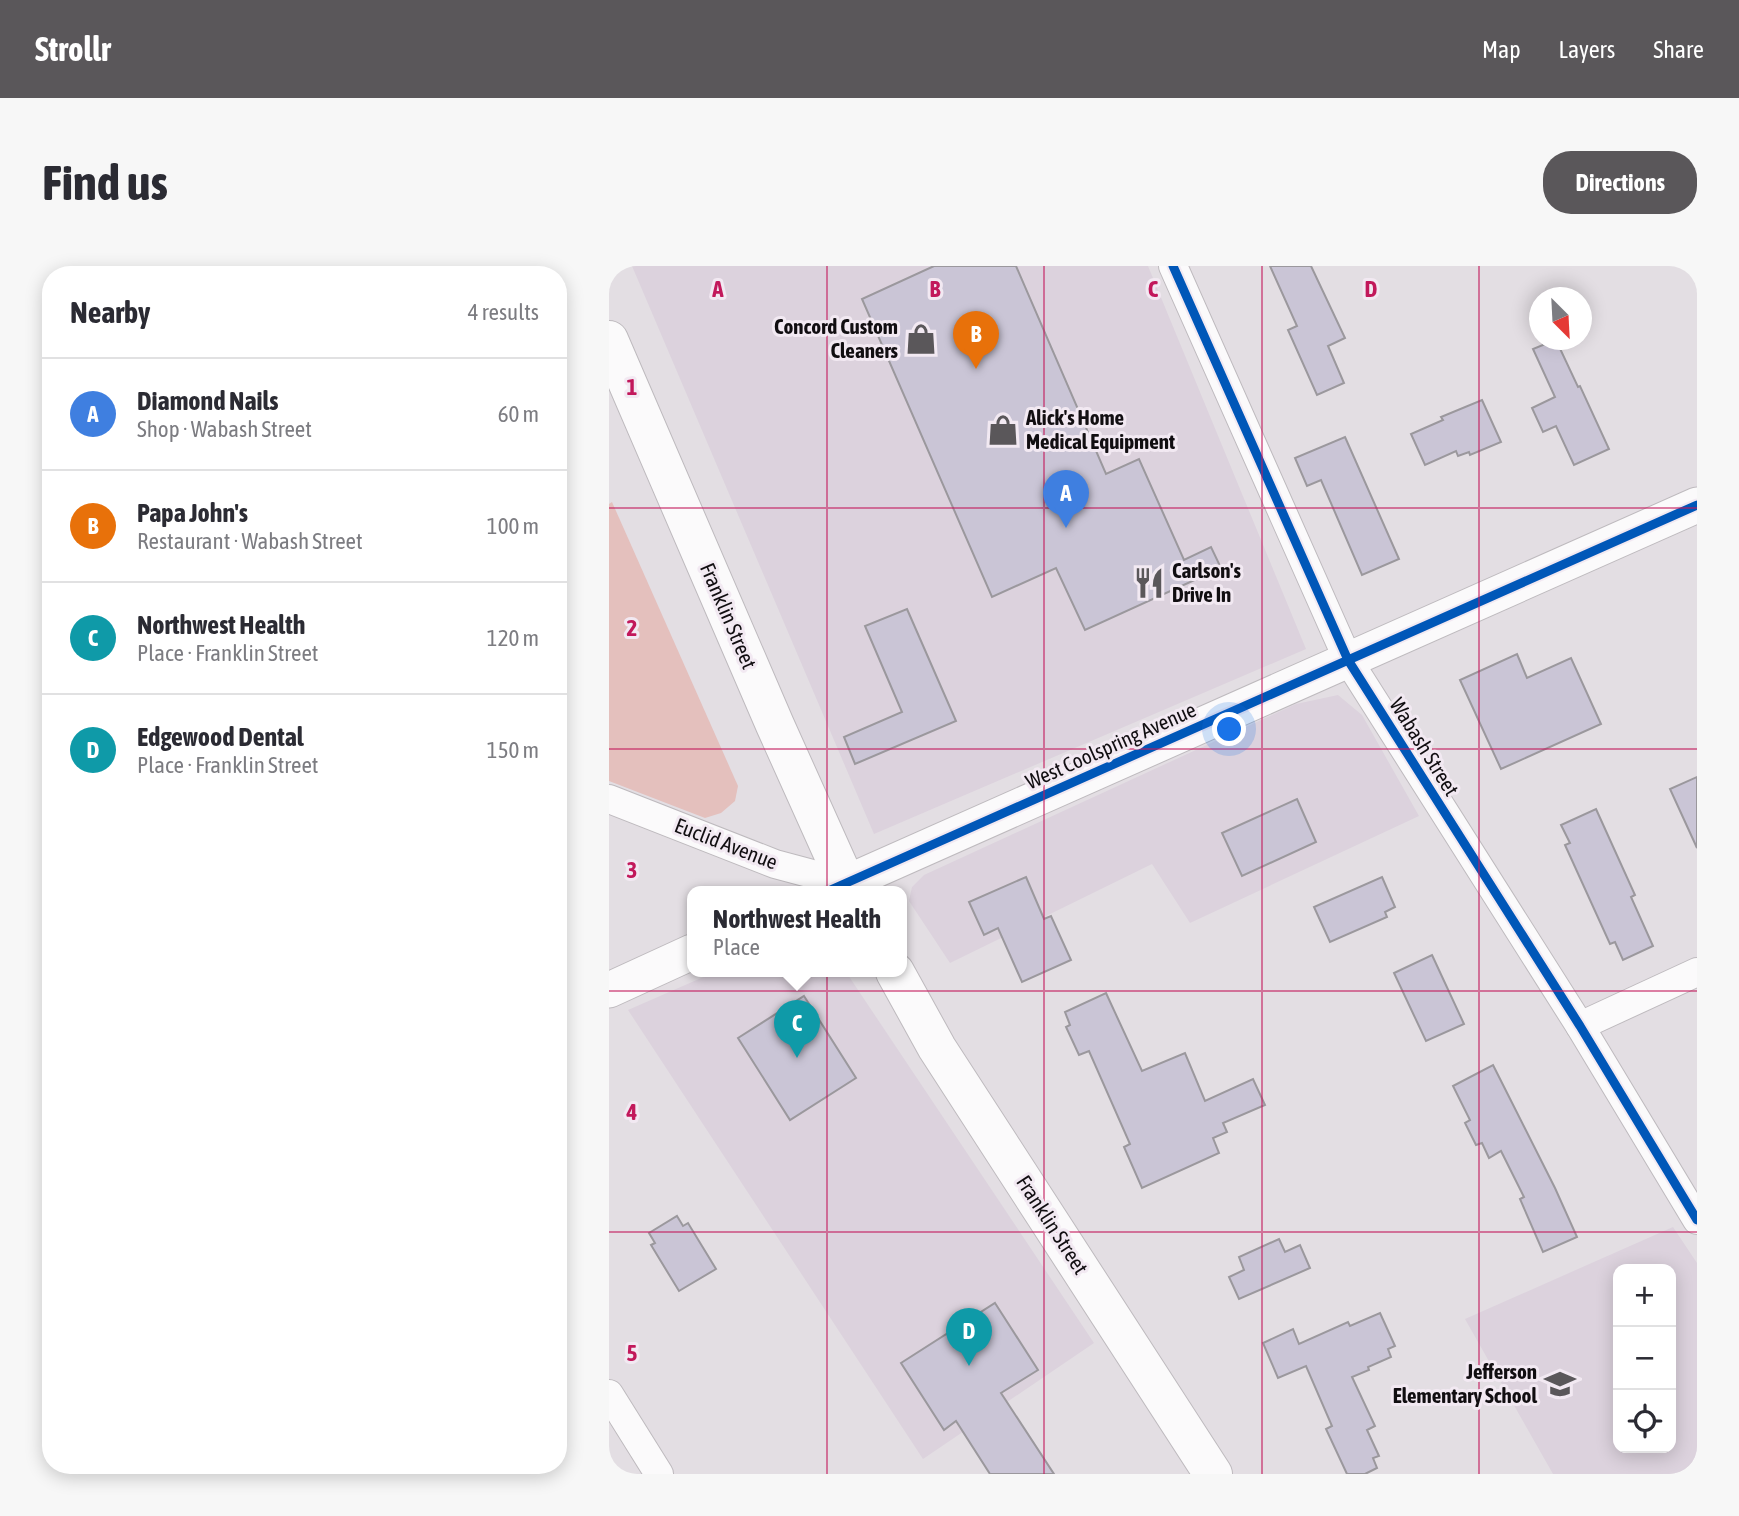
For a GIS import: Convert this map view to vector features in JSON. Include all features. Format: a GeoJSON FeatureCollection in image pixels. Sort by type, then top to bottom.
{"type":"FeatureCollection","features":[{"type":"Feature","properties":{"kind":"main road","name":"Franklin Street"},"geometry":{"type":"LineString","coordinates":[[609,340],[775,725],[840,886]]}},
{"type":"Feature","properties":{"kind":"main road","name":"Franklin Street"},"geometry":{"type":"LineString","coordinates":[[898,977],[937,1048],[1213,1474]]}},
{"type":"Feature","properties":{"kind":"street","name":"Wabash Street"},"geometry":{"type":"LineString","coordinates":[[1173,266],[1348,660],[1580,1026],[1697,1220]]}},
{"type":"Feature","properties":{"kind":"street","name":"West Coolspring Avenue"},"geometry":{"type":"LineString","coordinates":[[848,886],[1697,505]]}},
{"type":"Feature","properties":{"kind":"street","name":"Euclid Avenue"},"geometry":{"type":"LineString","coordinates":[[609,799],[833,886]]}},
{"type":"Feature","properties":{"kind":"street"},"geometry":{"type":"LineString","coordinates":[[609,989],[687,954]]}},
{"type":"Feature","properties":{"kind":"street"},"geometry":{"type":"LineString","coordinates":[[1580,1026],[1697,972]]}},
{"type":"Feature","properties":{"kind":"street"},"geometry":{"type":"LineString","coordinates":[[609,1394],[659,1474]]}},
{"type":"Feature","properties":{"kind":"shaded area"},"geometry":{"type":"Polygon","coordinates":[[[632,266],[1148,266],[1306,649],[874,834],[632,266]]]}},
{"type":"Feature","properties":{"kind":"shaded area"},"geometry":{"type":"Polygon","coordinates":[[[612,502],[738,786],[735,801],[721,813],[705,818],[609,781],[609,504],[612,502]]]}},
{"type":"Feature","properties":{"kind":"shaded area"},"geometry":{"type":"Polygon","coordinates":[[[1338,695],[1362,715],[1419,816],[1190,923],[1152,864],[950,963],[909,901],[912,887],[924,875],[1296,704],[1338,695]]]}},
{"type":"Feature","properties":{"kind":"shaded area"},"geometry":{"type":"Polygon","coordinates":[[[704,977],[849,977],[1094,1343],[923,1459],[628,1010],[704,977]]]}},
{"type":"Feature","properties":{"kind":"shaded area","name":"Jefferson Elementary School"},"geometry":{"type":"Polygon","coordinates":[[[1673,1227],[1697,1263],[1697,1474],[1553,1474],[1465,1319],[1673,1227]]]}},
{"type":"Feature","properties":{"kind":"building"},"geometry":{"type":"Polygon","coordinates":[[[934,266],[1016,266],[1106,474],[1139,459],[1184,560],[1211,547],[1221,568],[1085,630],[1056,568],[992,597],[862,299],[934,266]]]}},
{"type":"Feature","properties":{"kind":"building"},"geometry":{"type":"Polygon","coordinates":[[[1270,266],[1311,266],[1345,338],[1328,346],[1344,383],[1317,395],[1288,330],[1297,326],[1270,266]]]}},
{"type":"Feature","properties":{"kind":"building"},"geometry":{"type":"Polygon","coordinates":[[[1533,350],[1561,350],[1609,449],[1574,465],[1556,426],[1543,432],[1532,408],[1555,397],[1533,350]]]}},
{"type":"Feature","properties":{"kind":"building"},"geometry":{"type":"Polygon","coordinates":[[[1482,400],[1501,442],[1470,455],[1469,452],[1458,456],[1456,451],[1425,465],[1411,434],[1443,420],[1441,417],[1482,400]]]}},
{"type":"Feature","properties":{"kind":"building"},"geometry":{"type":"Polygon","coordinates":[[[1345,437],[1399,559],[1362,575],[1321,480],[1307,486],[1295,458],[1345,437]]]}},
{"type":"Feature","properties":{"kind":"building"},"geometry":{"type":"Polygon","coordinates":[[[907,609],[956,721],[855,764],[844,737],[902,712],[865,626],[907,609]]]}},
{"type":"Feature","properties":{"kind":"building"},"geometry":{"type":"Polygon","coordinates":[[[1517,654],[1527,678],[1571,658],[1601,724],[1501,769],[1460,680],[1517,654]]]}},
{"type":"Feature","properties":{"kind":"building"},"geometry":{"type":"Polygon","coordinates":[[[1697,777],[1697,848],[1670,789],[1697,777]]]}},
{"type":"Feature","properties":{"kind":"building"},"geometry":{"type":"Polygon","coordinates":[[[1297,799],[1316,842],[1242,876],[1222,833],[1297,799]]]}},
{"type":"Feature","properties":{"kind":"building"},"geometry":{"type":"Polygon","coordinates":[[[1596,809],[1635,895],[1631,897],[1653,946],[1623,960],[1615,942],[1610,944],[1565,845],[1570,843],[1561,825],[1596,809]]]}},
{"type":"Feature","properties":{"kind":"building"},"geometry":{"type":"Polygon","coordinates":[[[1026,877],[1044,919],[1051,916],[1071,960],[1022,982],[998,928],[984,935],[969,902],[1026,877]]]}},
{"type":"Feature","properties":{"kind":"building"},"geometry":{"type":"Polygon","coordinates":[[[1382,877],[1395,907],[1385,912],[1387,917],[1330,942],[1314,907],[1382,877]]]}},
{"type":"Feature","properties":{"kind":"building"},"geometry":{"type":"Polygon","coordinates":[[[1432,955],[1464,1024],[1426,1041],[1394,973],[1432,955]]]}},
{"type":"Feature","properties":{"kind":"building"},"geometry":{"type":"Polygon","coordinates":[[[1106,993],[1142,1071],[1185,1053],[1205,1101],[1253,1079],[1265,1105],[1223,1123],[1227,1132],[1213,1138],[1219,1153],[1142,1188],[1124,1147],[1130,1144],[1089,1051],[1079,1055],[1066,1027],[1070,1025],[1065,1012],[1106,993]]]}},
{"type":"Feature","properties":{"kind":"building"},"geometry":{"type":"Polygon","coordinates":[[[804,996],[856,1078],[790,1120],[738,1038],[804,996]]]}},
{"type":"Feature","properties":{"kind":"building"},"geometry":{"type":"Polygon","coordinates":[[[1493,1065],[1577,1237],[1543,1252],[1520,1199],[1524,1197],[1501,1151],[1489,1158],[1482,1143],[1476,1145],[1465,1123],[1470,1120],[1453,1086],[1493,1065]]]}},
{"type":"Feature","properties":{"kind":"building"},"geometry":{"type":"Polygon","coordinates":[[[677,1216],[683,1226],[688,1223],[716,1269],[679,1291],[651,1245],[655,1243],[649,1233],[677,1216]]]}},
{"type":"Feature","properties":{"kind":"building"},"geometry":{"type":"Polygon","coordinates":[[[1279,1239],[1285,1252],[1300,1245],[1310,1268],[1239,1299],[1229,1277],[1244,1270],[1239,1257],[1279,1239]]]}},
{"type":"Feature","properties":{"kind":"building"},"geometry":{"type":"Polygon","coordinates":[[[995,1303],[1038,1370],[1001,1393],[1054,1474],[990,1474],[956,1421],[944,1430],[901,1363],[995,1303]]]}},
{"type":"Feature","properties":{"kind":"building"},"geometry":{"type":"Polygon","coordinates":[[[1380,1313],[1395,1346],[1388,1349],[1391,1357],[1352,1377],[1375,1426],[1367,1430],[1379,1456],[1373,1458],[1377,1468],[1365,1474],[1347,1474],[1326,1429],[1332,1426],[1306,1366],[1278,1378],[1263,1343],[1293,1329],[1299,1344],[1348,1322],[1350,1326],[1380,1313]]]}},
{"type":"Feature","properties":{"kind":"cycle path"},"geometry":{"type":"LineString","coordinates":[[1173,266],[1348,660],[1580,1026],[1697,1220]]}},
{"type":"Feature","properties":{"kind":"cycle path"},"geometry":{"type":"LineString","coordinates":[[840,886],[1697,505]]}},
{"type":"Feature","properties":{"kind":"place","name":"Concord Custom Cleaners"},"geometry":{"type":"Point","coordinates":[921,339]}},
{"type":"Feature","properties":{"kind":"place","name":"Papa John's"},"geometry":{"type":"Point","coordinates":[976,369]}},
{"type":"Feature","properties":{"kind":"place","name":"Alick's Home Medical Equipment"},"geometry":{"type":"Point","coordinates":[1003,430]}},
{"type":"Feature","properties":{"kind":"place","name":"Diamond Nails"},"geometry":{"type":"Point","coordinates":[1066,528]}},
{"type":"Feature","properties":{"kind":"place","name":"Carlson's Drive In"},"geometry":{"type":"Point","coordinates":[1149,583]}},
{"type":"Feature","properties":{"kind":"place","name":"Northwest Health"},"geometry":{"type":"Point","coordinates":[797,1058]}},
{"type":"Feature","properties":{"kind":"place","name":"Edgewood Dental"},"geometry":{"type":"Point","coordinates":[969,1366]}},
{"type":"Feature","properties":{"kind":"place","name":"Jefferson Elementary School"},"geometry":{"type":"Point","coordinates":[1560,1384]}}]}
